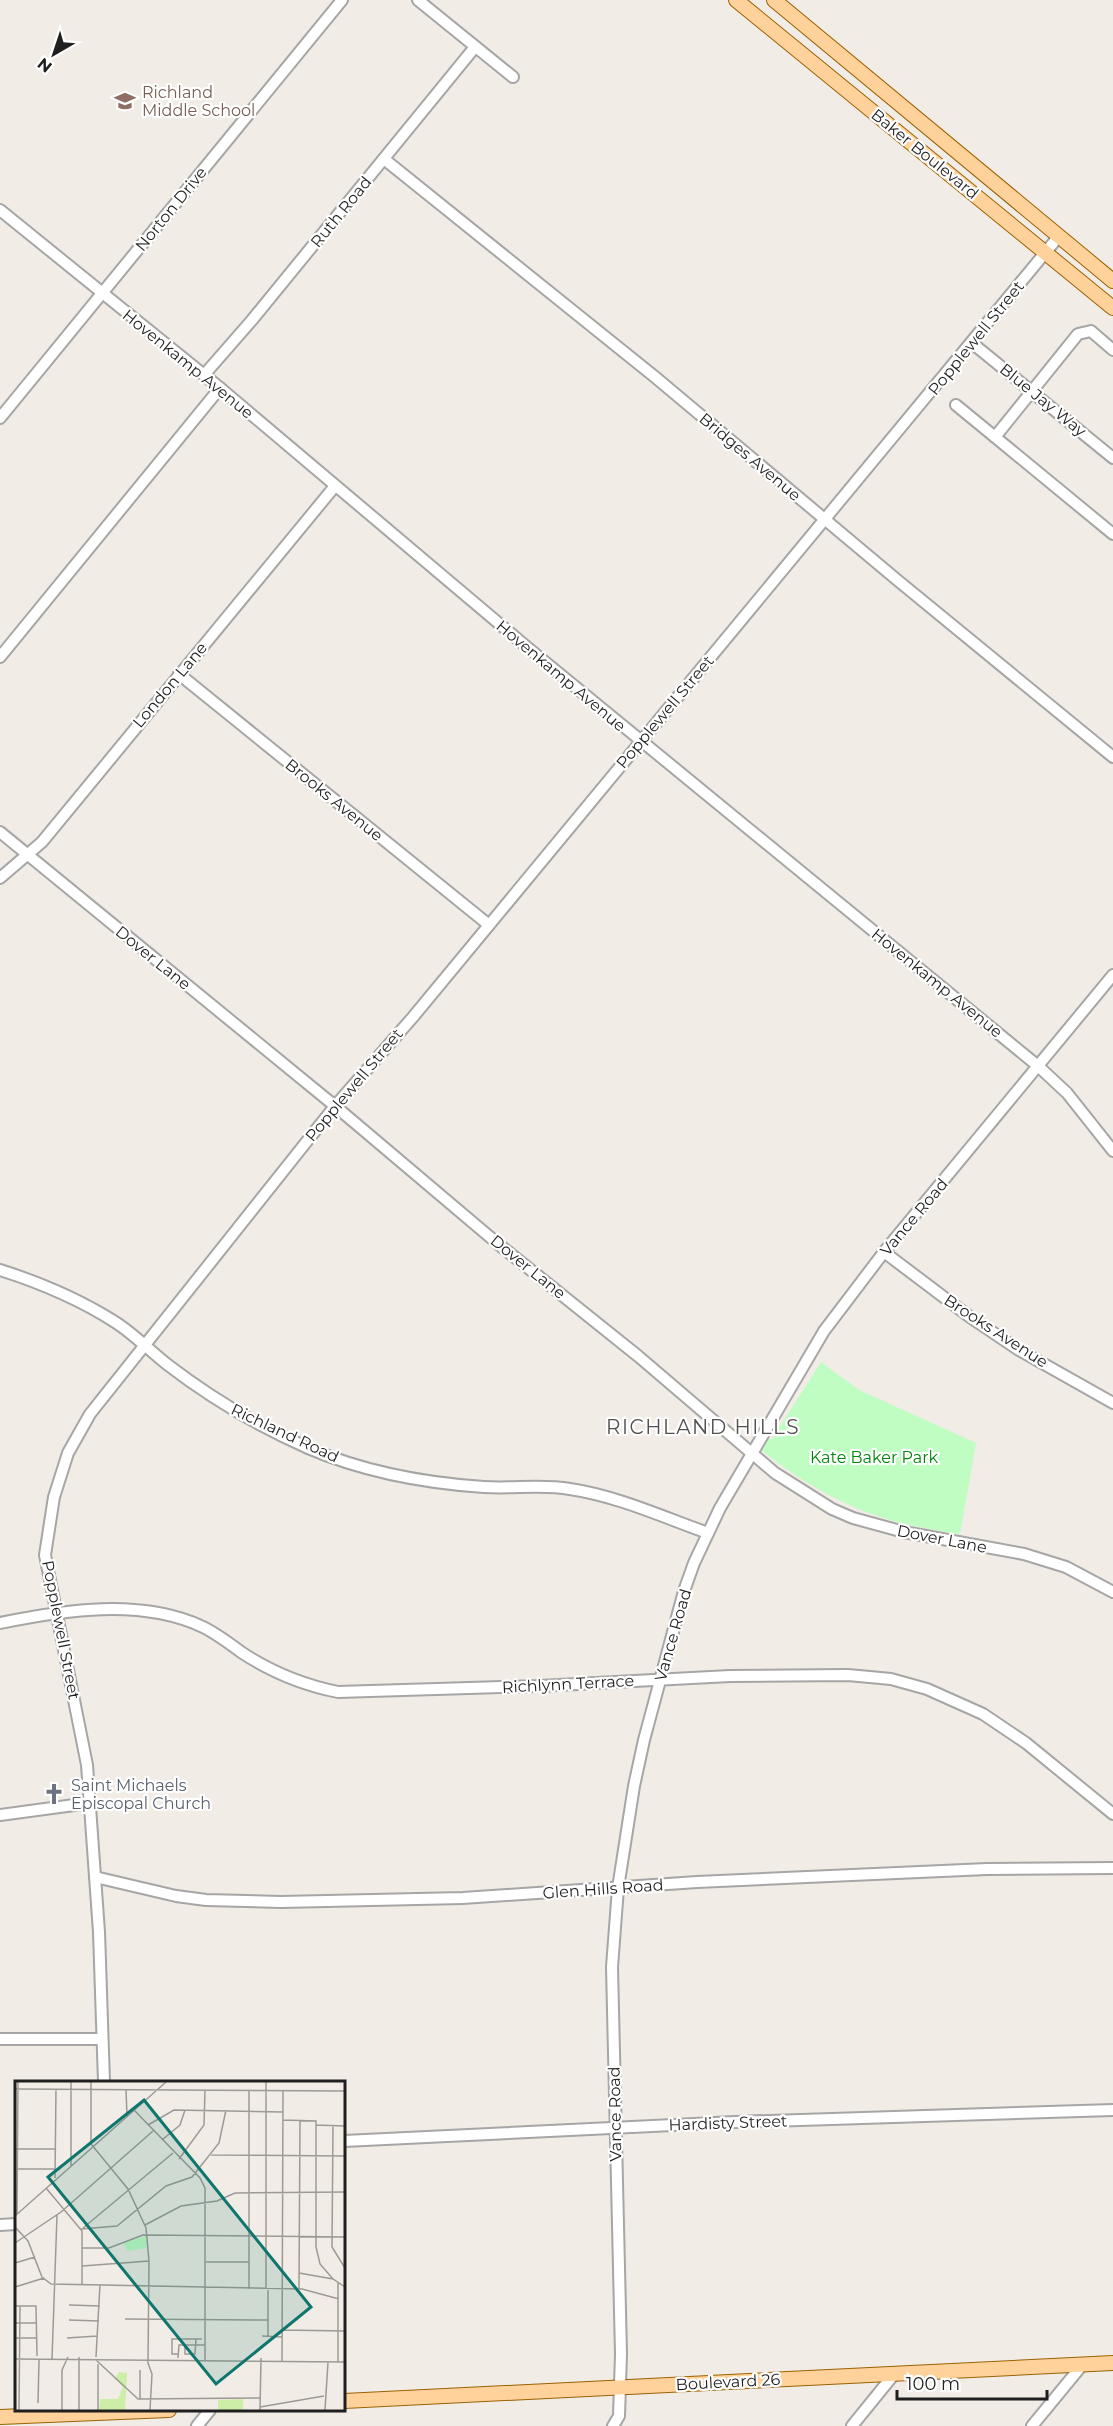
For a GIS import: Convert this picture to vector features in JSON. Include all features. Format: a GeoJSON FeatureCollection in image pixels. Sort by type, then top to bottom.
{"type":"FeatureCollection","features":[{"type":"Feature","properties":{"kind":"main road","name":"Baker Boulevard"},"geometry":{"type":"LineString","coordinates":[[736,0],[1113,308]]}},
{"type":"Feature","properties":{"kind":"main road","name":"Baker Boulevard"},"geometry":{"type":"LineString","coordinates":[[774,0],[1113,281]]}},
{"type":"Feature","properties":{"kind":"main road","name":"Boulevard 26"},"geometry":{"type":"LineString","coordinates":[[345,2401],[1113,2362]]}},
{"type":"Feature","properties":{"kind":"main road"},"geometry":{"type":"LineString","coordinates":[[0,2417],[121,2411]]}},
{"type":"Feature","properties":{"kind":"street"},"geometry":{"type":"LineString","coordinates":[[418,0],[513,76]]}},
{"type":"Feature","properties":{"kind":"street","name":"Norton Drive"},"geometry":{"type":"LineString","coordinates":[[0,418],[338,2]]}},
{"type":"Feature","properties":{"kind":"street","name":"Ruth Road"},"geometry":{"type":"LineString","coordinates":[[204,375],[475,47]]}},
{"type":"Feature","properties":{"kind":"street","name":"Bridges Avenue"},"geometry":{"type":"LineString","coordinates":[[384,159],[655,377],[1113,757]]}},
{"type":"Feature","properties":{"kind":"street","name":"Hovenkamp Avenue"},"geometry":{"type":"LineString","coordinates":[[0,210],[220,388],[640,741],[1038,1066],[1067,1093],[1113,1151]]}},
{"type":"Feature","properties":{"kind":"street","name":"Popplewell Street"},"geometry":{"type":"LineString","coordinates":[[104,2081],[95,1877],[87,1765],[45,1555],[54,1497],[68,1453],[90,1414],[143,1344],[335,1106],[489,926],[1059,236]]}},
{"type":"Feature","properties":{"kind":"street"},"geometry":{"type":"LineString","coordinates":[[995,437],[1078,334],[1090,331],[1113,350]]}},
{"type":"Feature","properties":{"kind":"street","name":"Blue Jay Way"},"geometry":{"type":"LineString","coordinates":[[972,343],[1113,458]]}},
{"type":"Feature","properties":{"kind":"street"},"geometry":{"type":"LineString","coordinates":[[0,657],[220,388]]}},
{"type":"Feature","properties":{"kind":"street"},"geometry":{"type":"LineString","coordinates":[[956,405],[1113,534]]}},
{"type":"Feature","properties":{"kind":"street","name":"London Lane"},"geometry":{"type":"LineString","coordinates":[[0,878],[42,842],[335,486]]}},
{"type":"Feature","properties":{"kind":"street","name":"Brooks Avenue"},"geometry":{"type":"LineString","coordinates":[[179,674],[489,926]]}},
{"type":"Feature","properties":{"kind":"street","name":"Dover Lane"},"geometry":{"type":"LineString","coordinates":[[0,832],[335,1106],[497,1243],[638,1356],[751,1453],[810,1496],[853,1518],[904,1532],[1024,1554],[1066,1567],[1113,1592]]}},
{"type":"Feature","properties":{"kind":"street","name":"Vance Road"},"geometry":{"type":"LineString","coordinates":[[613,2426],[619,2415],[620,2387],[621,2275],[612,1967],[618,1888],[634,1786],[684,1592],[708,1533],[751,1453],[824,1330],[884,1252],[1113,975]]}},
{"type":"Feature","properties":{"kind":"street","name":"Brooks Avenue"},"geometry":{"type":"LineString","coordinates":[[884,1252],[970,1317],[1009,1343],[1113,1403]]}},
{"type":"Feature","properties":{"kind":"street","name":"Richland Road"},"geometry":{"type":"LineString","coordinates":[[0,1270],[40,1284],[96,1311],[118,1324],[200,1389],[243,1416],[308,1448],[340,1460],[401,1478],[483,1487],[567,1488],[584,1491],[628,1504],[708,1533]]}},
{"type":"Feature","properties":{"kind":"street","name":"Richlynn Terrace"},"geometry":{"type":"LineString","coordinates":[[0,1623],[57,1613],[99,1610],[141,1611],[186,1621],[217,1635],[280,1675],[338,1692],[848,1675],[909,1683],[983,1714],[1026,1743],[1113,1814]]}},
{"type":"Feature","properties":{"kind":"street"},"geometry":{"type":"LineString","coordinates":[[0,1815],[89,1803]]}},
{"type":"Feature","properties":{"kind":"street","name":"Glen Hills Road"},"geometry":{"type":"LineString","coordinates":[[95,1877],[176,1896],[206,1900],[281,1902],[463,1898],[976,1870],[1113,1868]]}},
{"type":"Feature","properties":{"kind":"street"},"geometry":{"type":"LineString","coordinates":[[0,2039],[102,2039]]}},
{"type":"Feature","properties":{"kind":"street","name":"Hardisty Street"},"geometry":{"type":"LineString","coordinates":[[345,2141],[615,2128],[1113,2110]]}},
{"type":"Feature","properties":{"kind":"street"},"geometry":{"type":"LineString","coordinates":[[0,2225],[15,2224]]}},
{"type":"Feature","properties":{"kind":"street"},"geometry":{"type":"LineString","coordinates":[[1032,2426],[1083,2364]]}},
{"type":"Feature","properties":{"kind":"street"},"geometry":{"type":"LineString","coordinates":[[852,2426],[896,2373]]}},
{"type":"Feature","properties":{"kind":"street"},"geometry":{"type":"LineString","coordinates":[[197,2426],[208,2411]]}},
{"type":"Feature","properties":{"kind":"green space","name":"Kate Baker Park"},"geometry":{"type":"Polygon","coordinates":[[[821,1362],[859,1390],[976,1443],[960,1534],[903,1523],[854,1507],[807,1483],[760,1449],[765,1439],[772,1439],[821,1362]]]}},
{"type":"Feature","properties":{"kind":"place","name":"Richland Middle School"},"geometry":{"type":"Point","coordinates":[125,101]}},
{"type":"Feature","properties":{"kind":"place","name":"Saint Michaels Episcopal Church"},"geometry":{"type":"Point","coordinates":[54,1794]}},
{"type":"Feature","properties":{"kind":"district","name":"RICHLAND HILLS"},"geometry":{"type":"Point","coordinates":[703,1427]}}]}
